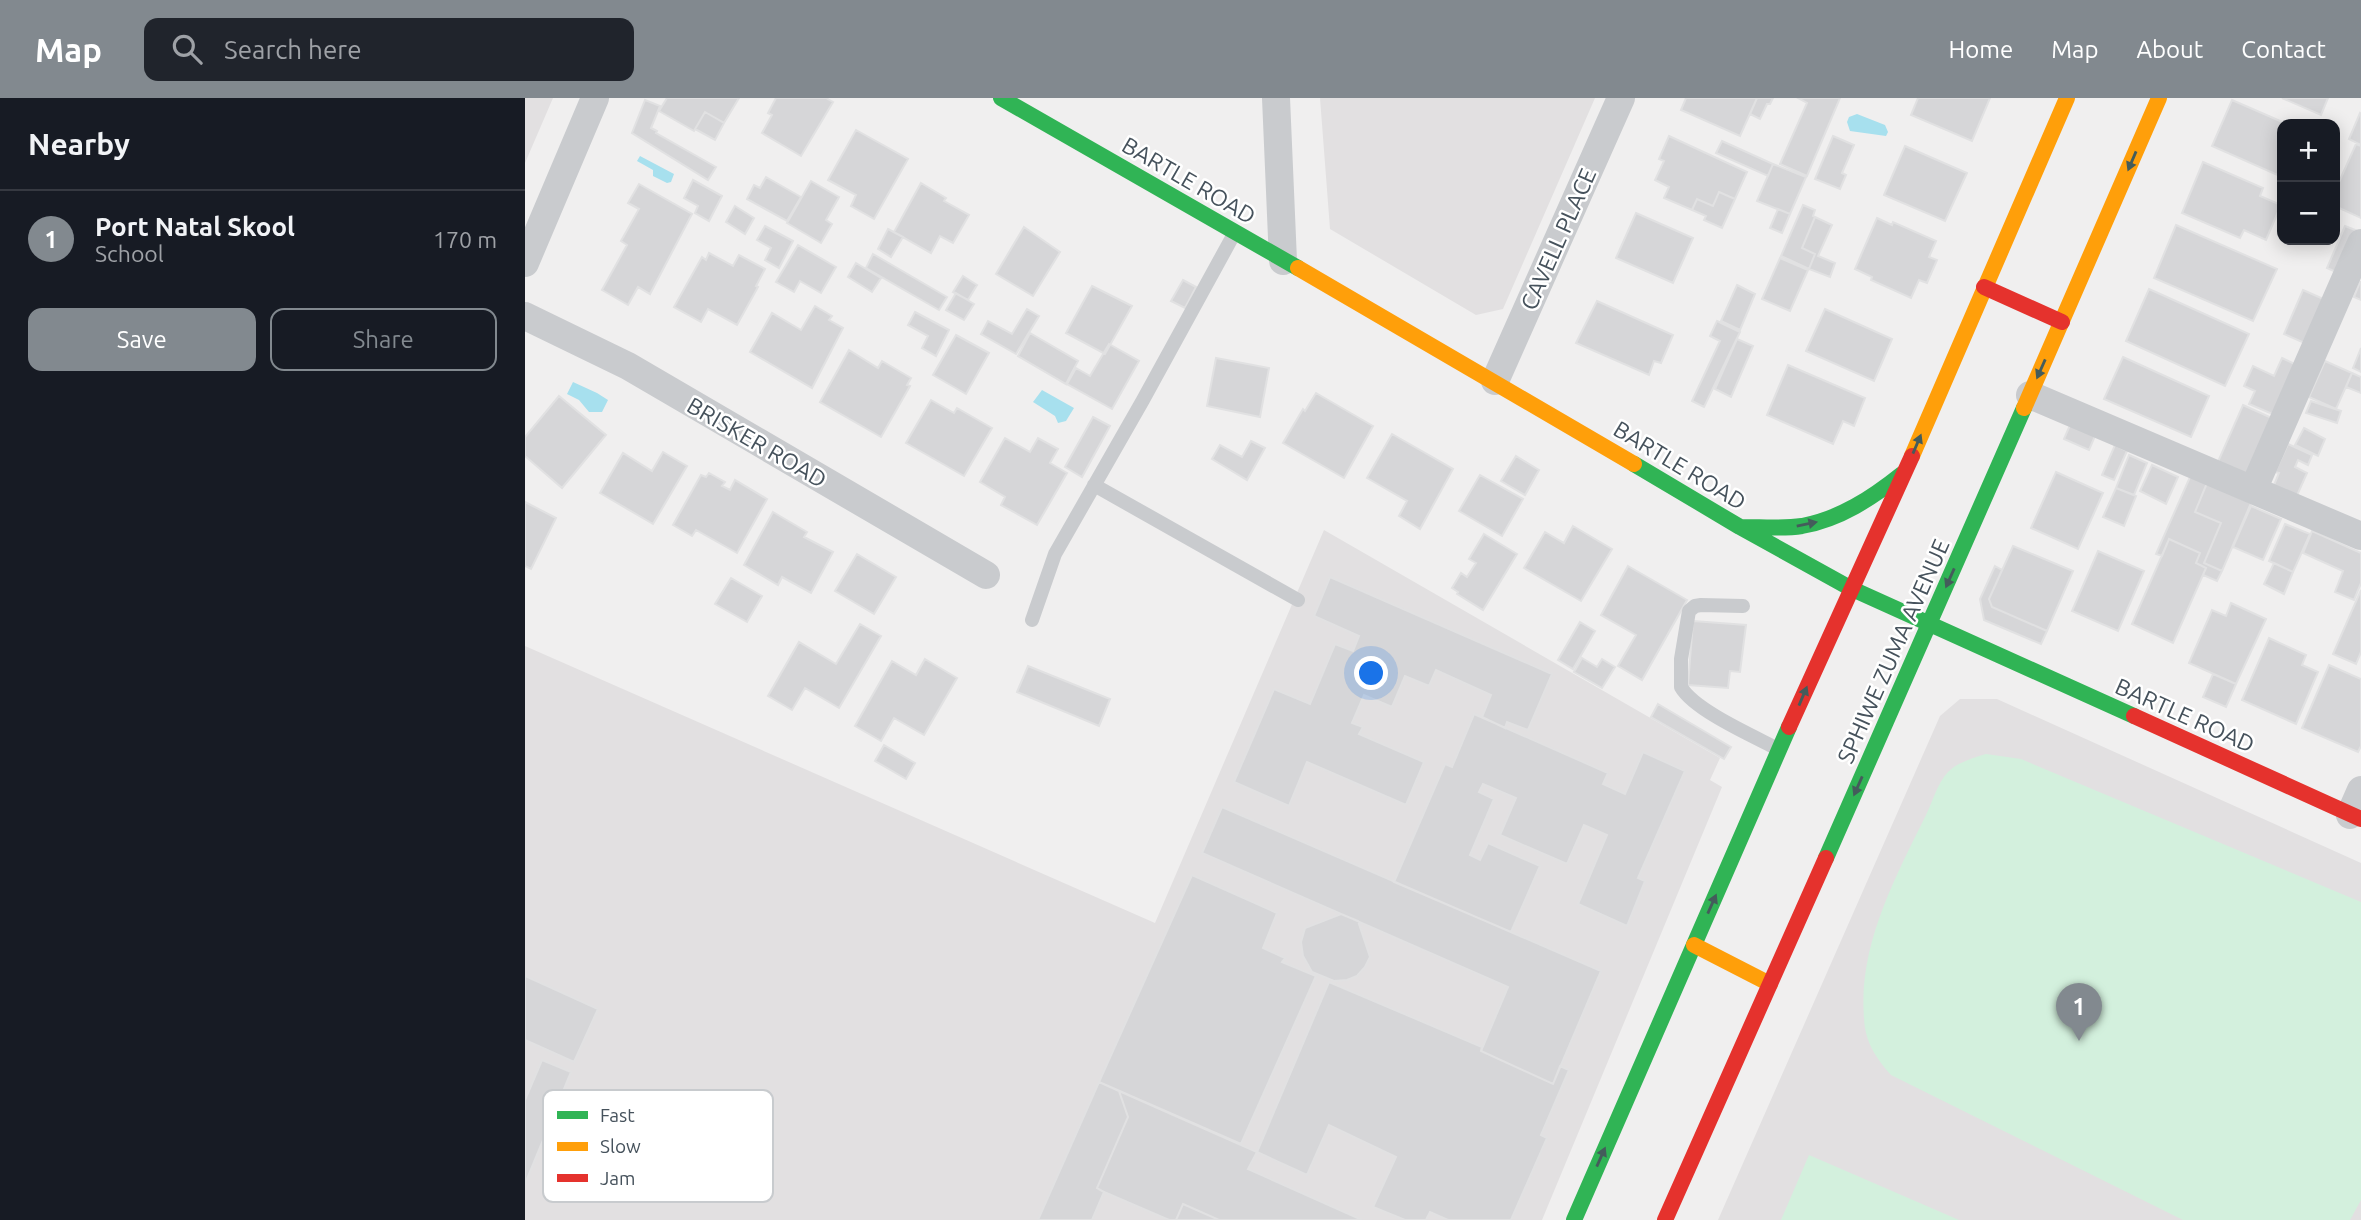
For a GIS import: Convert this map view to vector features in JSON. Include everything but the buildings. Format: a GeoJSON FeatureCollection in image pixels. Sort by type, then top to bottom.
{"type":"FeatureCollection","features":[{"type":"Feature","properties":{"kind":"street"},"geometry":{"type":"LineString","coordinates":[[525,263],[595,98]]}},
{"type":"Feature","properties":{"kind":"street","name":"BARTLE ROAD"},"geometry":{"type":"LineString","coordinates":[[1001,98],[1495,381],[1739,527],[1850,588],[1929,625],[2357,808]]}},
{"type":"Feature","properties":{"kind":"street"},"geometry":{"type":"LineString","coordinates":[[1276,98],[1283,261]]}},
{"type":"Feature","properties":{"kind":"street","name":"CAVELL PLACE"},"geometry":{"type":"LineString","coordinates":[[1495,381],[1621,98]]}},
{"type":"Feature","properties":{"kind":"street"},"geometry":{"type":"LineString","coordinates":[[1574,1220],[1850,588],[1905,472],[2067,98]]}},
{"type":"Feature","properties":{"kind":"street","name":"SPHIWE ZUMA AVENUE"},"geometry":{"type":"LineString","coordinates":[[1665,1220],[2159,98]]}},
{"type":"Feature","properties":{"kind":"street"},"geometry":{"type":"LineString","coordinates":[[2253,490],[2361,243]]}},
{"type":"Feature","properties":{"kind":"street"},"geometry":{"type":"LineString","coordinates":[[1984,288],[2062,322]]}},
{"type":"Feature","properties":{"kind":"street","name":"BRISKER ROAD"},"geometry":{"type":"LineString","coordinates":[[525,316],[628,366],[985,575]]}},
{"type":"Feature","properties":{"kind":"street"},"geometry":{"type":"LineString","coordinates":[[2030,395],[2361,536]]}},
{"type":"Feature","properties":{"kind":"street"},"geometry":{"type":"LineString","coordinates":[[1739,527],[1800,526],[1836,517],[1868,500],[1905,472]]}},
{"type":"Feature","properties":{"kind":"street"},"geometry":{"type":"LineString","coordinates":[[1694,945],[1770,984]]}},
{"type":"Feature","properties":{"kind":"lane"},"geometry":{"type":"LineString","coordinates":[[1032,620],[1055,554],[1234,233]]}},
{"type":"Feature","properties":{"kind":"lane"},"geometry":{"type":"LineString","coordinates":[[1094,485],[1299,600]]}},
{"type":"Feature","properties":{"kind":"lane"},"geometry":{"type":"LineString","coordinates":[[1743,606],[1701,605],[1689,611],[1682,650],[1681,687],[1691,699],[1717,717],[1779,750]]}},
{"type":"Feature","properties":{"kind":"shaded area"},"geometry":{"type":"Polygon","coordinates":[[[525,98],[553,98],[525,163],[525,98]]]}},
{"type":"Feature","properties":{"kind":"shaded area"},"geometry":{"type":"Polygon","coordinates":[[[1320,98],[1595,98],[1503,309],[1476,315],[1330,229],[1320,98]]]}},
{"type":"Feature","properties":{"kind":"shaded area"},"geometry":{"type":"Polygon","coordinates":[[[1324,530],[1720,758],[1710,780],[1722,787],[1542,1220],[525,1220],[525,646],[1155,923],[1324,530]]]}},
{"type":"Feature","properties":{"kind":"shaded area"},"geometry":{"type":"Polygon","coordinates":[[[1960,699],[1997,699],[2361,863],[2361,1220],[1718,1220],[1940,716],[1960,699]]]}},
{"type":"Feature","properties":{"kind":"green space"},"geometry":{"type":"Polygon","coordinates":[[[1986,754],[2021,759],[2361,902],[2361,1200],[2350,1220],[2183,1220],[1891,1075],[1872,1049],[1864,1018],[1864,991],[1873,939],[1891,888],[1944,776],[1961,763],[1986,754]]]}},
{"type":"Feature","properties":{"kind":"green space"},"geometry":{"type":"Polygon","coordinates":[[[1809,1155],[1959,1220],[1781,1220],[1809,1155]]]}},
{"type":"Feature","properties":{"kind":"water"},"geometry":{"type":"Polygon","coordinates":[[[1857,114],[1885,125],[1888,132],[1886,136],[1850,131],[1847,122],[1849,117],[1857,114]]]}},
{"type":"Feature","properties":{"kind":"water"},"geometry":{"type":"Polygon","coordinates":[[[640,156],[674,174],[671,182],[667,183],[653,176],[653,170],[637,161],[640,156]]]}},
{"type":"Feature","properties":{"kind":"water"},"geometry":{"type":"Polygon","coordinates":[[[573,382],[608,400],[602,412],[589,412],[579,400],[567,394],[573,382]]]}},
{"type":"Feature","properties":{"kind":"water"},"geometry":{"type":"Polygon","coordinates":[[[1042,390],[1074,408],[1066,421],[1058,423],[1055,416],[1033,402],[1042,390]]]}},
{"type":"Feature","properties":{"kind":"traffic: fast"},"geometry":{"type":"LineString","coordinates":[[1001,98],[1298,268]]}},
{"type":"Feature","properties":{"kind":"traffic: fast"},"geometry":{"type":"LineString","coordinates":[[1826,858],[2024,408]]}},
{"type":"Feature","properties":{"kind":"traffic: fast"},"geometry":{"type":"LineString","coordinates":[[1634,464],[1850,588],[2134,716]]}},
{"type":"Feature","properties":{"kind":"traffic: fast"},"geometry":{"type":"LineString","coordinates":[[1742,527],[1779,528],[1816,523],[1867,499],[1902,474]]}},
{"type":"Feature","properties":{"kind":"traffic: fast"},"geometry":{"type":"LineString","coordinates":[[1574,1220],[1789,727]]}},
{"type":"Feature","properties":{"kind":"traffic: slow"},"geometry":{"type":"LineString","coordinates":[[1912,456],[2067,98]]}},
{"type":"Feature","properties":{"kind":"traffic: slow"},"geometry":{"type":"LineString","coordinates":[[2024,408],[2159,98]]}},
{"type":"Feature","properties":{"kind":"traffic: slow"},"geometry":{"type":"LineString","coordinates":[[1298,268],[1634,464]]}},
{"type":"Feature","properties":{"kind":"traffic: slow"},"geometry":{"type":"LineString","coordinates":[[1694,945],[1770,984]]}},
{"type":"Feature","properties":{"kind":"traffic: jam"},"geometry":{"type":"LineString","coordinates":[[1984,287],[2062,322]]}},
{"type":"Feature","properties":{"kind":"traffic: jam"},"geometry":{"type":"LineString","coordinates":[[1789,727],[1912,456]]}},
{"type":"Feature","properties":{"kind":"traffic: jam"},"geometry":{"type":"LineString","coordinates":[[2134,716],[2361,819]]}},
{"type":"Feature","properties":{"kind":"traffic: jam"},"geometry":{"type":"LineString","coordinates":[[1665,1220],[1826,858]]}},
{"type":"Feature","properties":{"kind":"place","name":"Port Natal Skool"},"geometry":{"type":"Point","coordinates":[2079,1041]}}]}
